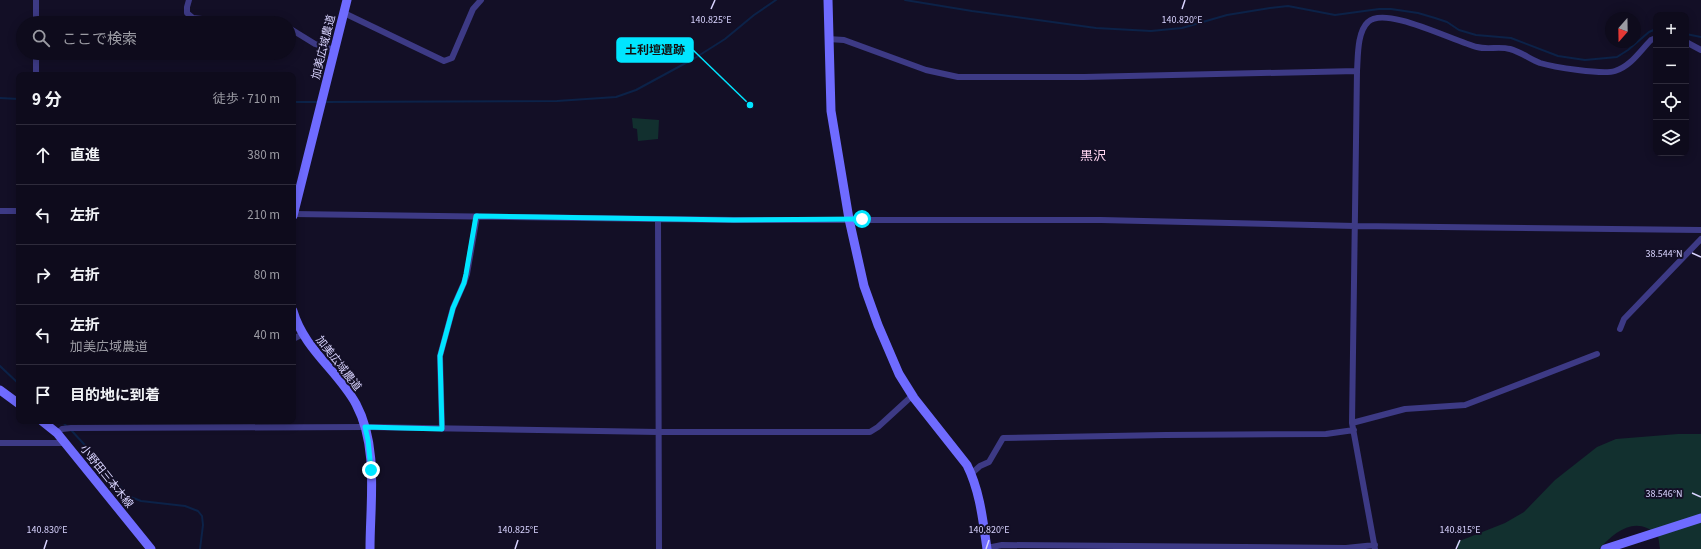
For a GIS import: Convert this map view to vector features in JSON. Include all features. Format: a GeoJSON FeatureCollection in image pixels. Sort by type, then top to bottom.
{"type":"FeatureCollection","features":[{"type":"Feature","properties":{"kind":"street"},"geometry":{"type":"LineString","coordinates":[[36,0],[36,16]]}},
{"type":"Feature","properties":{"kind":"street"},"geometry":{"type":"LineString","coordinates":[[189,0],[187,13],[191,16]]}},
{"type":"Feature","properties":{"kind":"street","name":"加美広域農道"},"geometry":{"type":"LineString","coordinates":[[296,203],[347,0]]}},
{"type":"Feature","properties":{"kind":"street"},"geometry":{"type":"LineString","coordinates":[[344,13],[444,61],[447,61],[452,58],[473,9],[481,0]]}},
{"type":"Feature","properties":{"kind":"street"},"geometry":{"type":"LineString","coordinates":[[828,0],[830,111],[858,263],[871,307],[899,374],[913,396],[967,465],[977,492],[987,548],[1002,545],[1375,547],[1352,422],[1357,71],[1362,33],[1368,22],[1380,17],[1406,21],[1478,48],[1508,49],[1547,65],[1599,72],[1615,71],[1626,66],[1653,39]]}},
{"type":"Feature","properties":{"kind":"street"},"geometry":{"type":"LineString","coordinates":[[296,32],[315,44],[335,50]]}},
{"type":"Feature","properties":{"kind":"street"},"geometry":{"type":"LineString","coordinates":[[828,39],[844,40],[933,72],[958,77],[974,78],[1301,74],[1357,71]]}},
{"type":"Feature","properties":{"kind":"street"},"geometry":{"type":"LineString","coordinates":[[1689,44],[1701,50]]}},
{"type":"Feature","properties":{"kind":"street"},"geometry":{"type":"LineString","coordinates":[[36,60],[36,72]]}},
{"type":"Feature","properties":{"kind":"street"},"geometry":{"type":"LineString","coordinates":[[0,210],[16,211]]}},
{"type":"Feature","properties":{"kind":"street"},"geometry":{"type":"LineString","coordinates":[[296,215],[658,219],[1101,220],[1355,226],[1701,230]]}},
{"type":"Feature","properties":{"kind":"street"},"geometry":{"type":"LineString","coordinates":[[442,429],[440,356],[453,308],[464,283],[476,216]]}},
{"type":"Feature","properties":{"kind":"street"},"geometry":{"type":"LineString","coordinates":[[658,219],[658,432],[660,549]]}},
{"type":"Feature","properties":{"kind":"street"},"geometry":{"type":"LineString","coordinates":[[1620,329],[1624,319],[1701,239]]}},
{"type":"Feature","properties":{"kind":"street","name":"加美広域農道"},"geometry":{"type":"LineString","coordinates":[[296,318],[307,342],[344,386],[356,404],[365,427],[371,470],[370,549]]}},
{"type":"Feature","properties":{"kind":"street"},"geometry":{"type":"LineString","coordinates":[[296,338],[303,334]]}},
{"type":"Feature","properties":{"kind":"street"},"geometry":{"type":"LineString","coordinates":[[1352,422],[1406,409],[1465,405],[1597,354]]}},
{"type":"Feature","properties":{"kind":"street"},"geometry":{"type":"LineString","coordinates":[[0,390],[16,402]]}},
{"type":"Feature","properties":{"kind":"street"},"geometry":{"type":"LineString","coordinates":[[57,433],[62,429],[71,428],[242,427],[365,427],[658,432],[870,432],[878,427],[913,396]]}},
{"type":"Feature","properties":{"kind":"street","name":"小野田三本木線"},"geometry":{"type":"LineString","coordinates":[[46,424],[66,443],[151,549]]}},
{"type":"Feature","properties":{"kind":"street"},"geometry":{"type":"LineString","coordinates":[[971,474],[980,466],[989,462],[1003,438],[1326,434],[1354,430]]}},
{"type":"Feature","properties":{"kind":"street"},"geometry":{"type":"LineString","coordinates":[[0,443],[66,443]]}},
{"type":"Feature","properties":{"kind":"street"},"geometry":{"type":"LineString","coordinates":[[1605,549],[1701,518]]}},
{"type":"Feature","properties":{"kind":"green space"},"geometry":{"type":"Polygon","coordinates":[[[632,118],[659,120],[658,139],[638,141],[637,129],[633,128],[632,118]]]}},
{"type":"Feature","properties":{"kind":"green space"},"geometry":{"type":"Polygon","coordinates":[[[1678,434],[1701,434],[1701,549],[1660,549],[1658,535],[1650,529],[1641,526],[1634,526],[1619,531],[1599,549],[1458,549],[1457,542],[1505,523],[1524,512],[1555,480],[1597,447],[1616,439],[1678,434]]]}},
{"type":"Feature","properties":{"kind":"waterway"},"geometry":{"type":"LineString","coordinates":[[324,102],[557,101],[616,97],[636,90],[695,58],[725,39],[754,15],[776,0]]}},
{"type":"Feature","properties":{"kind":"waterway"},"geometry":{"type":"LineString","coordinates":[[905,0],[1096,28],[1151,31],[1182,28],[1227,15],[1288,6],[1335,15],[1379,9],[1391,9],[1418,13],[1435,18],[1447,22],[1459,30],[1476,35],[1511,38],[1558,56],[1585,60],[1617,57],[1653,30]]}},
{"type":"Feature","properties":{"kind":"waterway"},"geometry":{"type":"LineString","coordinates":[[1689,35],[1701,37]]}},
{"type":"Feature","properties":{"kind":"waterway"},"geometry":{"type":"LineString","coordinates":[[0,98],[16,99]]}},
{"type":"Feature","properties":{"kind":"waterway"},"geometry":{"type":"LineString","coordinates":[[296,102],[318,102]]}},
{"type":"Feature","properties":{"kind":"waterway"},"geometry":{"type":"LineString","coordinates":[[0,366],[16,381]]}},
{"type":"Feature","properties":{"kind":"waterway"},"geometry":{"type":"LineString","coordinates":[[71,430],[105,467],[128,496],[141,501],[185,506],[198,511],[202,516],[203,525],[200,549]]}},
{"type":"Feature","properties":{"kind":"place","name":"土利壇遺跡"},"geometry":{"type":"Point","coordinates":[750,105]}},
{"type":"Feature","properties":{"kind":"district","name":"黒沢"},"geometry":{"type":"Point","coordinates":[1093,155]}},
{"type":"Feature","properties":{"kind":"route"},"geometry":{"type":"LineString","coordinates":[[371,470],[365,427],[442,429],[440,356],[453,308],[464,283],[476,216],[734,220],[862,219]]}}]}
